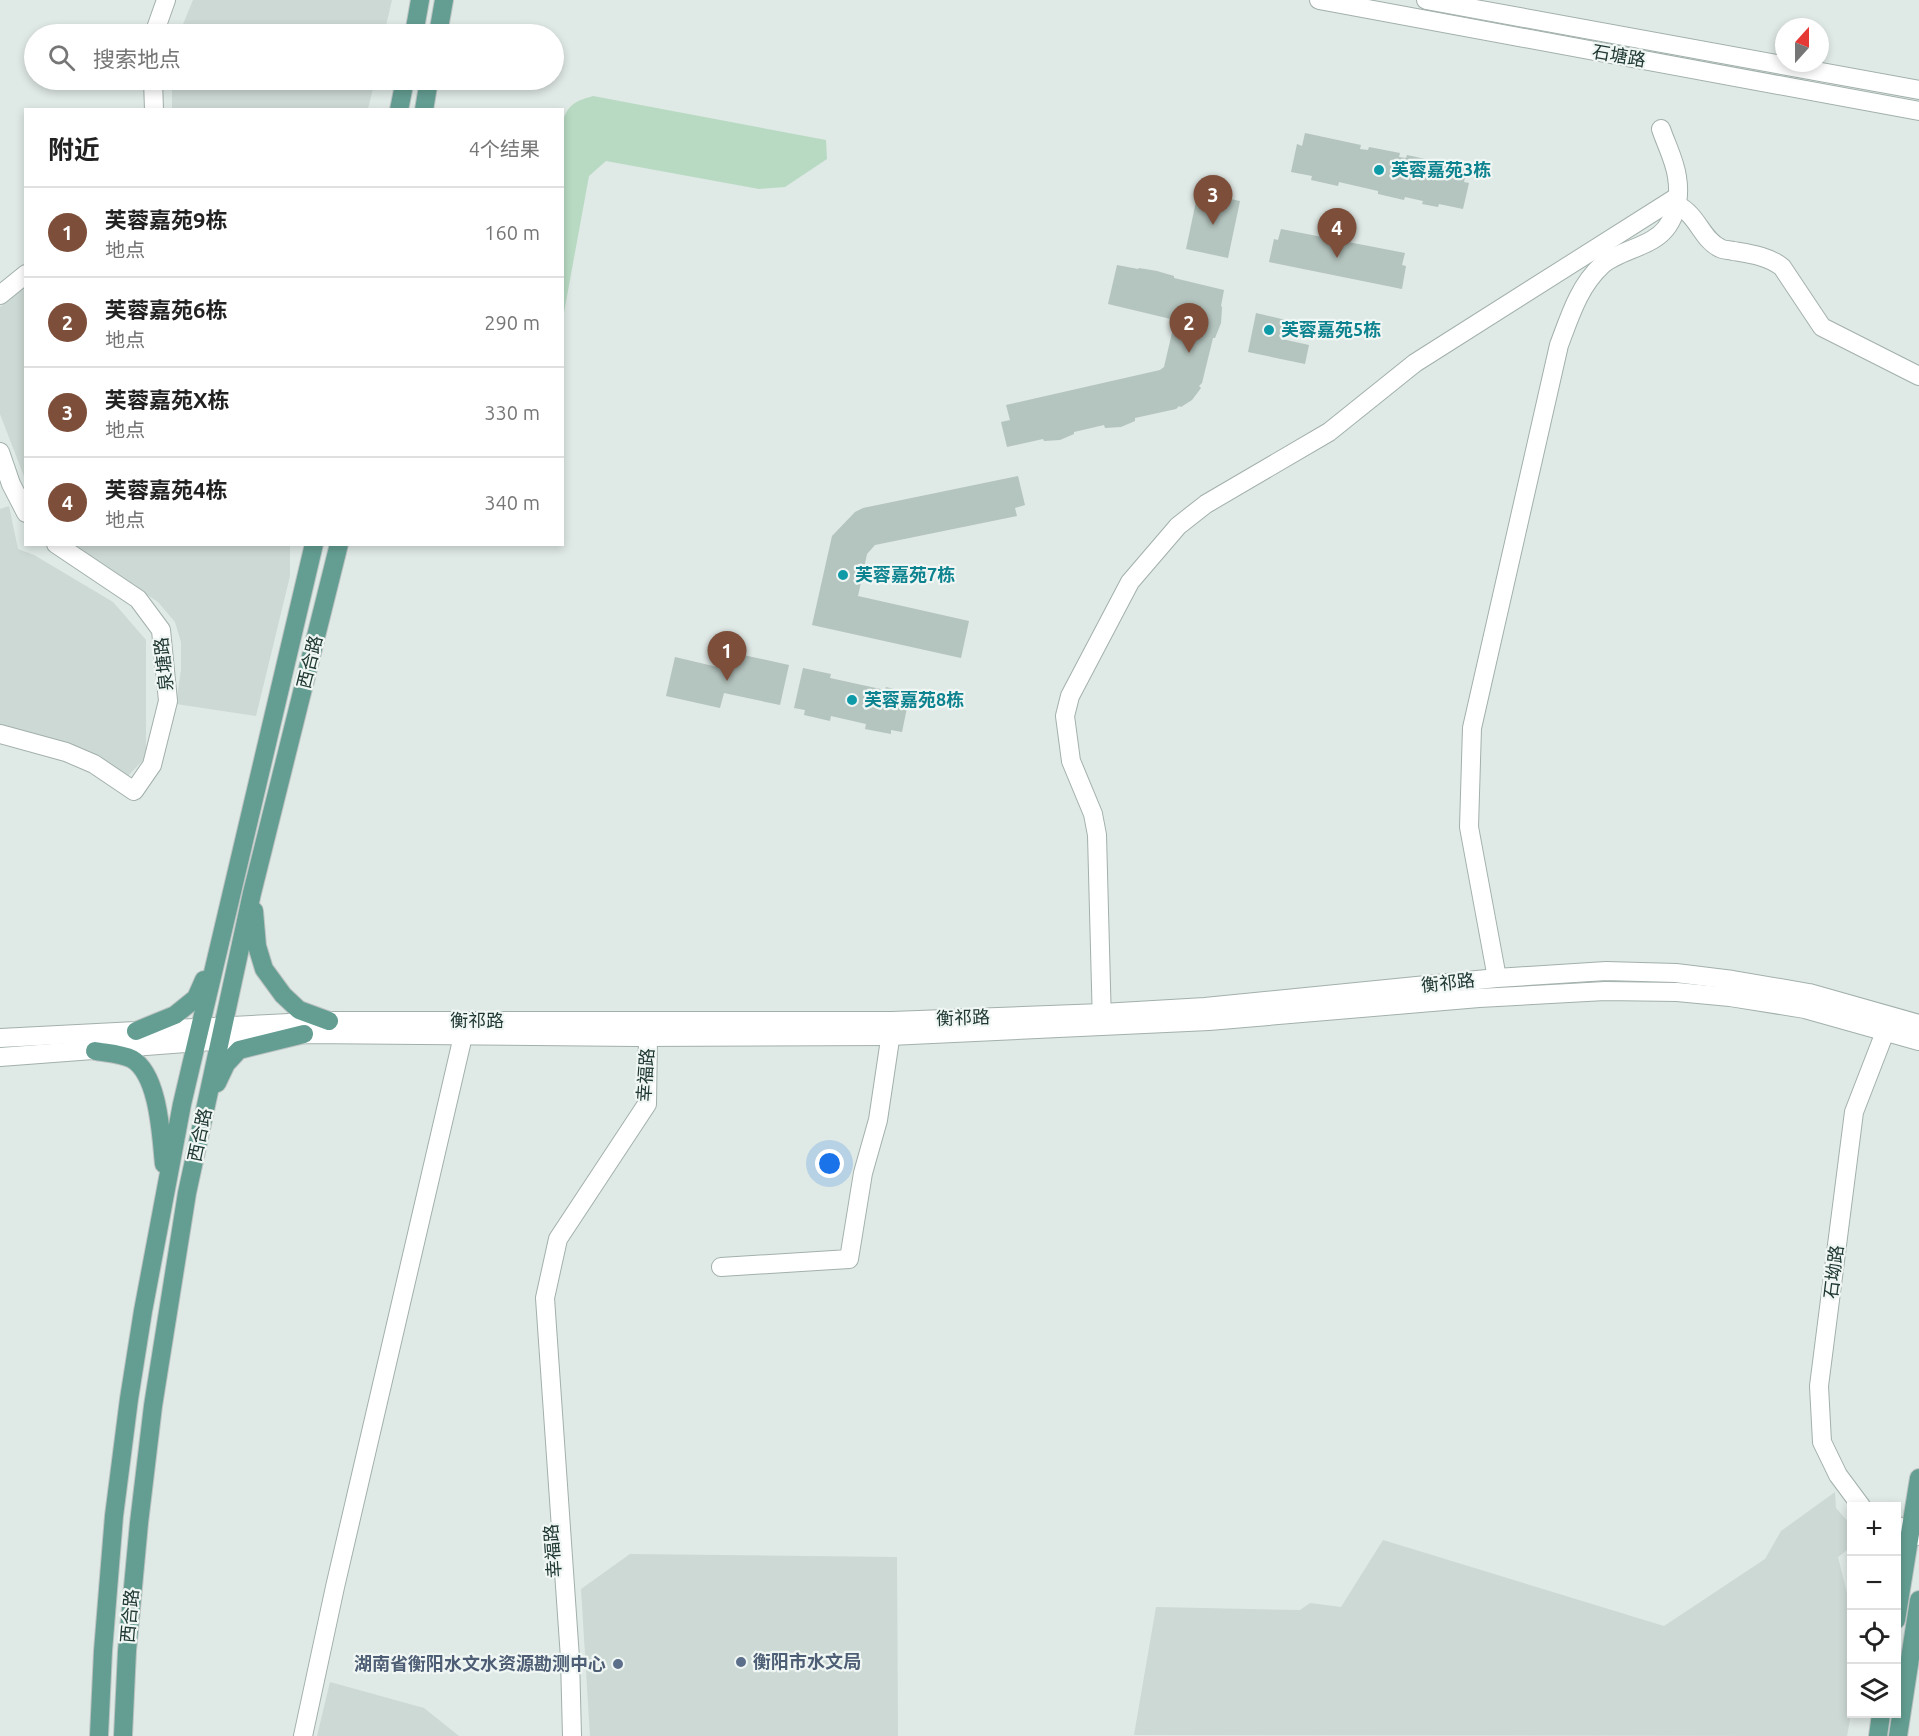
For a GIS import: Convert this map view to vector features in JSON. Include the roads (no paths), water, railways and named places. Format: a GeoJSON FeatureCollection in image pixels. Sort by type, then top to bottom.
{"type":"FeatureCollection","features":[{"type":"Feature","properties":{"kind":"main road"},"geometry":{"type":"LineString","coordinates":[[416,24],[420,0]]}},
{"type":"Feature","properties":{"kind":"main road"},"geometry":{"type":"LineString","coordinates":[[440,24],[444,0]]}},
{"type":"Feature","properties":{"kind":"main road"},"geometry":{"type":"LineString","coordinates":[[399,108],[403,90]]}},
{"type":"Feature","properties":{"kind":"main road"},"geometry":{"type":"LineString","coordinates":[[424,108],[427,90]]}},
{"type":"Feature","properties":{"kind":"main road","name":"西合路"},"geometry":{"type":"LineString","coordinates":[[99,1736],[114,1516],[129,1399],[166,1188],[182,1104],[314,546]]}},
{"type":"Feature","properties":{"kind":"main road","name":"西合路"},"geometry":{"type":"LineString","coordinates":[[123,1736],[127,1651],[139,1523],[153,1406],[187,1193],[252,893],[339,546]]}},
{"type":"Feature","properties":{"kind":"main road"},"geometry":{"type":"LineString","coordinates":[[252,893],[257,946],[264,969],[283,995],[299,1010],[329,1021]]}},
{"type":"Feature","properties":{"kind":"main road"},"geometry":{"type":"LineString","coordinates":[[136,1030],[175,1015],[196,998],[219,945]]}},
{"type":"Feature","properties":{"kind":"main road"},"geometry":{"type":"LineString","coordinates":[[205,1109],[226,1064],[239,1050],[304,1034]]}},
{"type":"Feature","properties":{"kind":"main road"},"geometry":{"type":"LineString","coordinates":[[95,1051],[131,1059],[144,1070],[153,1093],[160,1127],[166,1188]]}},
{"type":"Feature","properties":{"kind":"main road"},"geometry":{"type":"LineString","coordinates":[[1897,1610],[1919,1478]]}},
{"type":"Feature","properties":{"kind":"main road"},"geometry":{"type":"LineString","coordinates":[[1898,1736],[1919,1600]]}},
{"type":"Feature","properties":{"kind":"main road"},"geometry":{"type":"LineString","coordinates":[[1878,1736],[1880,1718]]}},
{"type":"Feature","properties":{"kind":"street"},"geometry":{"type":"LineString","coordinates":[[151,0],[152,24]]}},
{"type":"Feature","properties":{"kind":"street"},"geometry":{"type":"LineString","coordinates":[[157,24],[166,0]]}},
{"type":"Feature","properties":{"kind":"street","name":"石塘路"},"geometry":{"type":"LineString","coordinates":[[1318,0],[1919,111]]}},
{"type":"Feature","properties":{"kind":"street","name":"石塘路"},"geometry":{"type":"LineString","coordinates":[[1426,0],[1919,90]]}},
{"type":"Feature","properties":{"kind":"street"},"geometry":{"type":"LineString","coordinates":[[153,90],[154,108]]}},
{"type":"Feature","properties":{"kind":"street"},"geometry":{"type":"LineString","coordinates":[[1497,978],[1469,827],[1472,728],[1559,345],[1574,304],[1585,284],[1604,263],[1653,239],[1666,229],[1677,201],[1677,176],[1661,129]]}},
{"type":"Feature","properties":{"kind":"street"},"geometry":{"type":"LineString","coordinates":[[1677,201],[1688,210],[1720,249],[1767,258],[1782,267],[1822,327],[1919,376]]}},
{"type":"Feature","properties":{"kind":"street"},"geometry":{"type":"LineString","coordinates":[[1102,1020],[1097,835],[1093,814],[1071,761],[1065,716],[1070,696],[1130,582],[1178,526],[1206,504],[1329,432],[1415,363],[1677,201]]}},
{"type":"Feature","properties":{"kind":"street"},"geometry":{"type":"LineString","coordinates":[[0,295],[24,276]]}},
{"type":"Feature","properties":{"kind":"street"},"geometry":{"type":"LineString","coordinates":[[0,452],[11,484],[24,509]]}},
{"type":"Feature","properties":{"kind":"street","name":"泉塘路"},"geometry":{"type":"LineString","coordinates":[[0,734],[66,752],[94,764],[134,791],[152,765],[168,701],[161,630],[138,599],[59,546]]}},
{"type":"Feature","properties":{"kind":"street","name":"衡祁路"},"geometry":{"type":"LineString","coordinates":[[1102,1020],[1205,1007],[1497,978],[1606,971],[1733,980],[1809,993],[1919,1023]]}},
{"type":"Feature","properties":{"kind":"street","name":"衡祁路"},"geometry":{"type":"LineString","coordinates":[[0,1057],[95,1051],[198,1035],[222,1034],[464,1036],[891,1029],[1102,1020],[1209,1021],[1479,998],[1605,991],[1677,992],[1730,997],[1805,1009],[1919,1041]]}},
{"type":"Feature","properties":{"kind":"street","name":"衡祁路"},"geometry":{"type":"LineString","coordinates":[[222,1034],[329,1021],[642,1032]]}},
{"type":"Feature","properties":{"kind":"street"},"geometry":{"type":"LineString","coordinates":[[721,1268],[849,1259],[863,1173],[879,1120],[891,1029]]}},
{"type":"Feature","properties":{"kind":"street","name":"衡祁路"},"geometry":{"type":"LineString","coordinates":[[0,1038],[136,1030],[198,1035]]}},
{"type":"Feature","properties":{"kind":"street","name":"幸福路"},"geometry":{"type":"LineString","coordinates":[[562,1736],[560,1656],[536,1295],[549,1234],[636,1101],[642,1032]]}},
{"type":"Feature","properties":{"kind":"street","name":"幸福路"},"geometry":{"type":"LineString","coordinates":[[572,1736],[570,1658],[545,1298],[558,1239],[648,1104],[642,1032]]}},
{"type":"Feature","properties":{"kind":"street","name":"石坳路"},"geometry":{"type":"LineString","coordinates":[[1858,1502],[1838,1475],[1822,1442],[1819,1386],[1854,1112],[1886,1032]]}},
{"type":"Feature","properties":{"kind":"street"},"geometry":{"type":"LineString","coordinates":[[303,1736],[335,1587],[464,1036]]}},
{"type":"Feature","properties":{"kind":"place","name":"芙蓉嘉苑3栋"},"geometry":{"type":"Point","coordinates":[1379,170]}},
{"type":"Feature","properties":{"kind":"place","name":"芙蓉嘉苑X栋"},"geometry":{"type":"Point","coordinates":[1213,225]}},
{"type":"Feature","properties":{"kind":"place","name":"芙蓉嘉苑4栋"},"geometry":{"type":"Point","coordinates":[1337,258]}},
{"type":"Feature","properties":{"kind":"place","name":"芙蓉嘉苑5栋"},"geometry":{"type":"Point","coordinates":[1269,330]}},
{"type":"Feature","properties":{"kind":"place","name":"芙蓉嘉苑6栋"},"geometry":{"type":"Point","coordinates":[1189,353]}},
{"type":"Feature","properties":{"kind":"place","name":"芙蓉嘉苑7栋"},"geometry":{"type":"Point","coordinates":[843,575]}},
{"type":"Feature","properties":{"kind":"place","name":"芙蓉嘉苑9栋"},"geometry":{"type":"Point","coordinates":[727,681]}},
{"type":"Feature","properties":{"kind":"place","name":"芙蓉嘉苑8栋"},"geometry":{"type":"Point","coordinates":[852,700]}},
{"type":"Feature","properties":{"kind":"place","name":"衡阳市水文局"},"geometry":{"type":"Point","coordinates":[741,1662]}},
{"type":"Feature","properties":{"kind":"place","name":"湖南省衡阳水文水资源勘测中心"},"geometry":{"type":"Point","coordinates":[618,1664]}}]}
